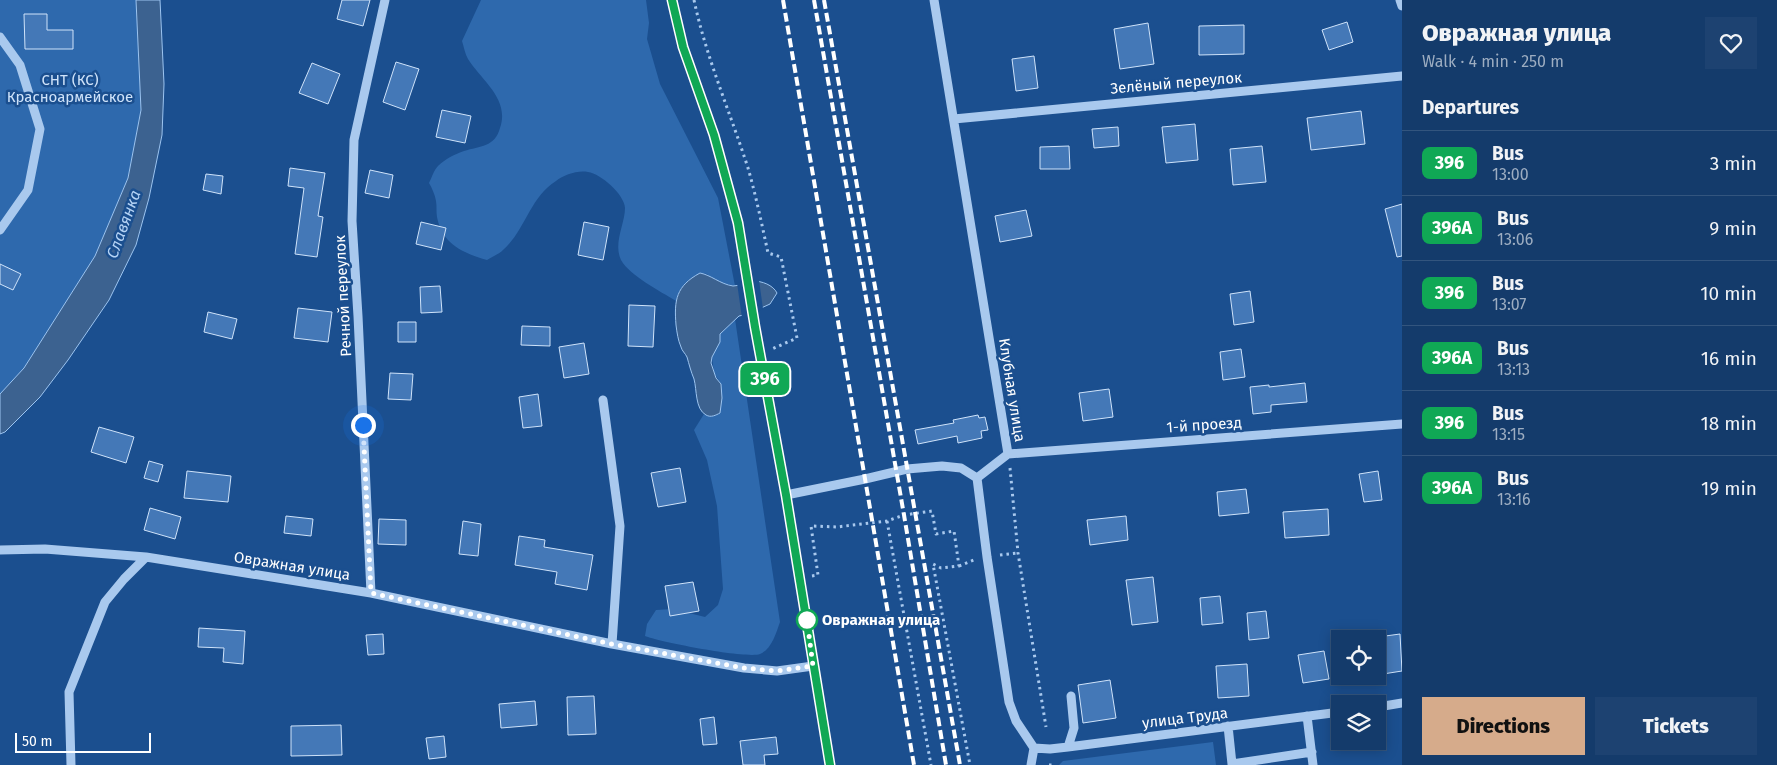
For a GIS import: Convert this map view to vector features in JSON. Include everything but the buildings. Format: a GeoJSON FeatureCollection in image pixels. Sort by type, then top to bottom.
{"type":"FeatureCollection","features":[{"type":"Feature","properties":{"kind":"street","name":"Речной переулок"},"geometry":{"type":"LineString","coordinates":[[371,593],[352,221],[354,140],[386,0]]}},
{"type":"Feature","properties":{"kind":"street"},"geometry":{"type":"LineString","coordinates":[[672,0],[683,47],[714,135],[738,223],[786,495],[830,765]]}},
{"type":"Feature","properties":{"kind":"street","name":"Клубная улица"},"geometry":{"type":"LineString","coordinates":[[934,0],[1008,454],[977,478]]}},
{"type":"Feature","properties":{"kind":"street"},"geometry":{"type":"LineString","coordinates":[[1400,0],[1402,6]]}},
{"type":"Feature","properties":{"kind":"street"},"geometry":{"type":"LineString","coordinates":[[0,37],[20,65],[40,129],[28,190],[0,230]]}},
{"type":"Feature","properties":{"kind":"street","name":"Зелёный переулок"},"geometry":{"type":"LineString","coordinates":[[954,119],[1402,76]]}},
{"type":"Feature","properties":{"kind":"street"},"geometry":{"type":"LineString","coordinates":[[603,400],[620,526],[612,644]]}},
{"type":"Feature","properties":{"kind":"street","name":"1-й проезд"},"geometry":{"type":"LineString","coordinates":[[1008,454],[1402,424]]}},
{"type":"Feature","properties":{"kind":"street"},"geometry":{"type":"LineString","coordinates":[[786,495],[907,469],[942,466],[961,468],[977,478],[1009,702],[1016,721],[1034,748],[1031,765]]}},
{"type":"Feature","properties":{"kind":"street","name":"Овражная улица"},"geometry":{"type":"LineString","coordinates":[[0,550],[45,549],[146,556],[371,593],[612,644],[744,668],[777,671],[813,666]]}},
{"type":"Feature","properties":{"kind":"street"},"geometry":{"type":"LineString","coordinates":[[71,765],[69,692],[106,602],[124,579],[146,556]]}},
{"type":"Feature","properties":{"kind":"street"},"geometry":{"type":"LineString","coordinates":[[1068,747],[1074,728],[1071,696]]}},
{"type":"Feature","properties":{"kind":"street"},"geometry":{"type":"LineString","coordinates":[[1386,706],[1402,703]]}},
{"type":"Feature","properties":{"kind":"street","name":"улица Труда"},"geometry":{"type":"LineString","coordinates":[[1034,748],[1068,747],[1331,713]]}},
{"type":"Feature","properties":{"kind":"street"},"geometry":{"type":"LineString","coordinates":[[1307,716],[1313,765]]}},
{"type":"Feature","properties":{"kind":"street"},"geometry":{"type":"LineString","coordinates":[[1228,726],[1232,764],[1312,752]]}},
{"type":"Feature","properties":{"kind":"path"},"geometry":{"type":"LineString","coordinates":[[694,0],[697,16],[725,105],[748,169],[768,253],[781,257],[797,338],[772,348]]}},
{"type":"Feature","properties":{"kind":"path"},"geometry":{"type":"LineString","coordinates":[[1008,454],[1018,553],[1046,727]]}},
{"type":"Feature","properties":{"kind":"path"},"geometry":{"type":"LineString","coordinates":[[800,579],[818,575],[810,526],[837,527],[887,521],[904,515],[932,511],[936,534],[954,531],[959,566]]}},
{"type":"Feature","properties":{"kind":"path"},"geometry":{"type":"LineString","coordinates":[[887,521],[932,765]]}},
{"type":"Feature","properties":{"kind":"path"},"geometry":{"type":"LineString","coordinates":[[997,556],[1018,553]]}},
{"type":"Feature","properties":{"kind":"path"},"geometry":{"type":"LineString","coordinates":[[970,765],[933,564],[941,568],[959,566],[979,558]]}},
{"type":"Feature","properties":{"kind":"green space","name":"СНТ (КС) Красноармейское"},"geometry":{"type":"Polygon","coordinates":[[[0,0],[136,0],[141,110],[128,178],[95,256],[24,368],[0,394],[0,0]]]}},
{"type":"Feature","properties":{"kind":"green space"},"geometry":{"type":"Polygon","coordinates":[[[481,0],[646,0],[649,23],[647,39],[660,84],[718,198],[735,286],[715,281],[707,274],[700,273],[685,284],[676,301],[631,272],[621,260],[618,247],[625,208],[624,203],[611,185],[599,176],[588,172],[575,172],[567,175],[547,188],[511,242],[487,260],[462,250],[449,241],[440,226],[436,199],[429,183],[437,168],[447,159],[461,152],[486,145],[495,139],[502,118],[498,99],[468,59],[462,41],[481,0]]]}},
{"type":"Feature","properties":{"kind":"green space"},"geometry":{"type":"Polygon","coordinates":[[[735,319],[780,622],[768,648],[760,654],[752,655],[703,649],[645,636],[647,624],[656,610],[673,609],[705,617],[718,605],[723,589],[717,506],[707,460],[694,430],[704,414],[708,416],[720,413],[721,384],[714,373],[712,357],[720,334],[735,319]]]}},
{"type":"Feature","properties":{"kind":"green space"},"geometry":{"type":"Polygon","coordinates":[[[1213,742],[1216,765],[1059,765],[1063,761],[1213,742]]]}},
{"type":"Feature","properties":{"kind":"water","name":"Славянка"},"geometry":{"type":"Polygon","coordinates":[[[136,0],[160,0],[164,84],[162,135],[149,198],[136,245],[109,300],[68,360],[40,397],[5,432],[0,434],[0,394],[24,368],[95,256],[128,178],[141,110],[136,0]]]}},
{"type":"Feature","properties":{"kind":"water"},"geometry":{"type":"Polygon","coordinates":[[[700,273],[733,286],[753,281],[760,282],[767,284],[777,293],[770,304],[739,316],[720,334],[720,342],[711,363],[716,378],[721,384],[722,398],[720,413],[712,416],[706,415],[700,408],[694,379],[687,357],[680,344],[676,325],[676,301],[678,294],[686,283],[700,273]]]}},
{"type":"Feature","properties":{"kind":"pier"},"geometry":{"type":"Polygon","coordinates":[[[753,279],[759,280],[763,309],[742,318],[737,283],[753,279]]]}},
{"type":"Feature","properties":{"kind":"railway"},"geometry":{"type":"LineString","coordinates":[[783,0],[914,765]]}},
{"type":"Feature","properties":{"kind":"railway"},"geometry":{"type":"LineString","coordinates":[[814,0],[946,765]]}},
{"type":"Feature","properties":{"kind":"railway"},"geometry":{"type":"LineString","coordinates":[[824,0],[960,765]]}},
{"type":"Feature","properties":{"kind":"bus line","name":"396"},"geometry":{"type":"LineString","coordinates":[[672,0],[683,47],[714,135],[738,223],[786,495],[830,765]]}},
{"type":"Feature","properties":{"kind":"place","name":"Овражная улица"},"geometry":{"type":"Point","coordinates":[807,620]}},
{"type":"Feature","properties":{"kind":"route"},"geometry":{"type":"LineString","coordinates":[[363,425],[371,593],[612,644],[744,668],[777,671],[813,666],[807,620]]}}]}
